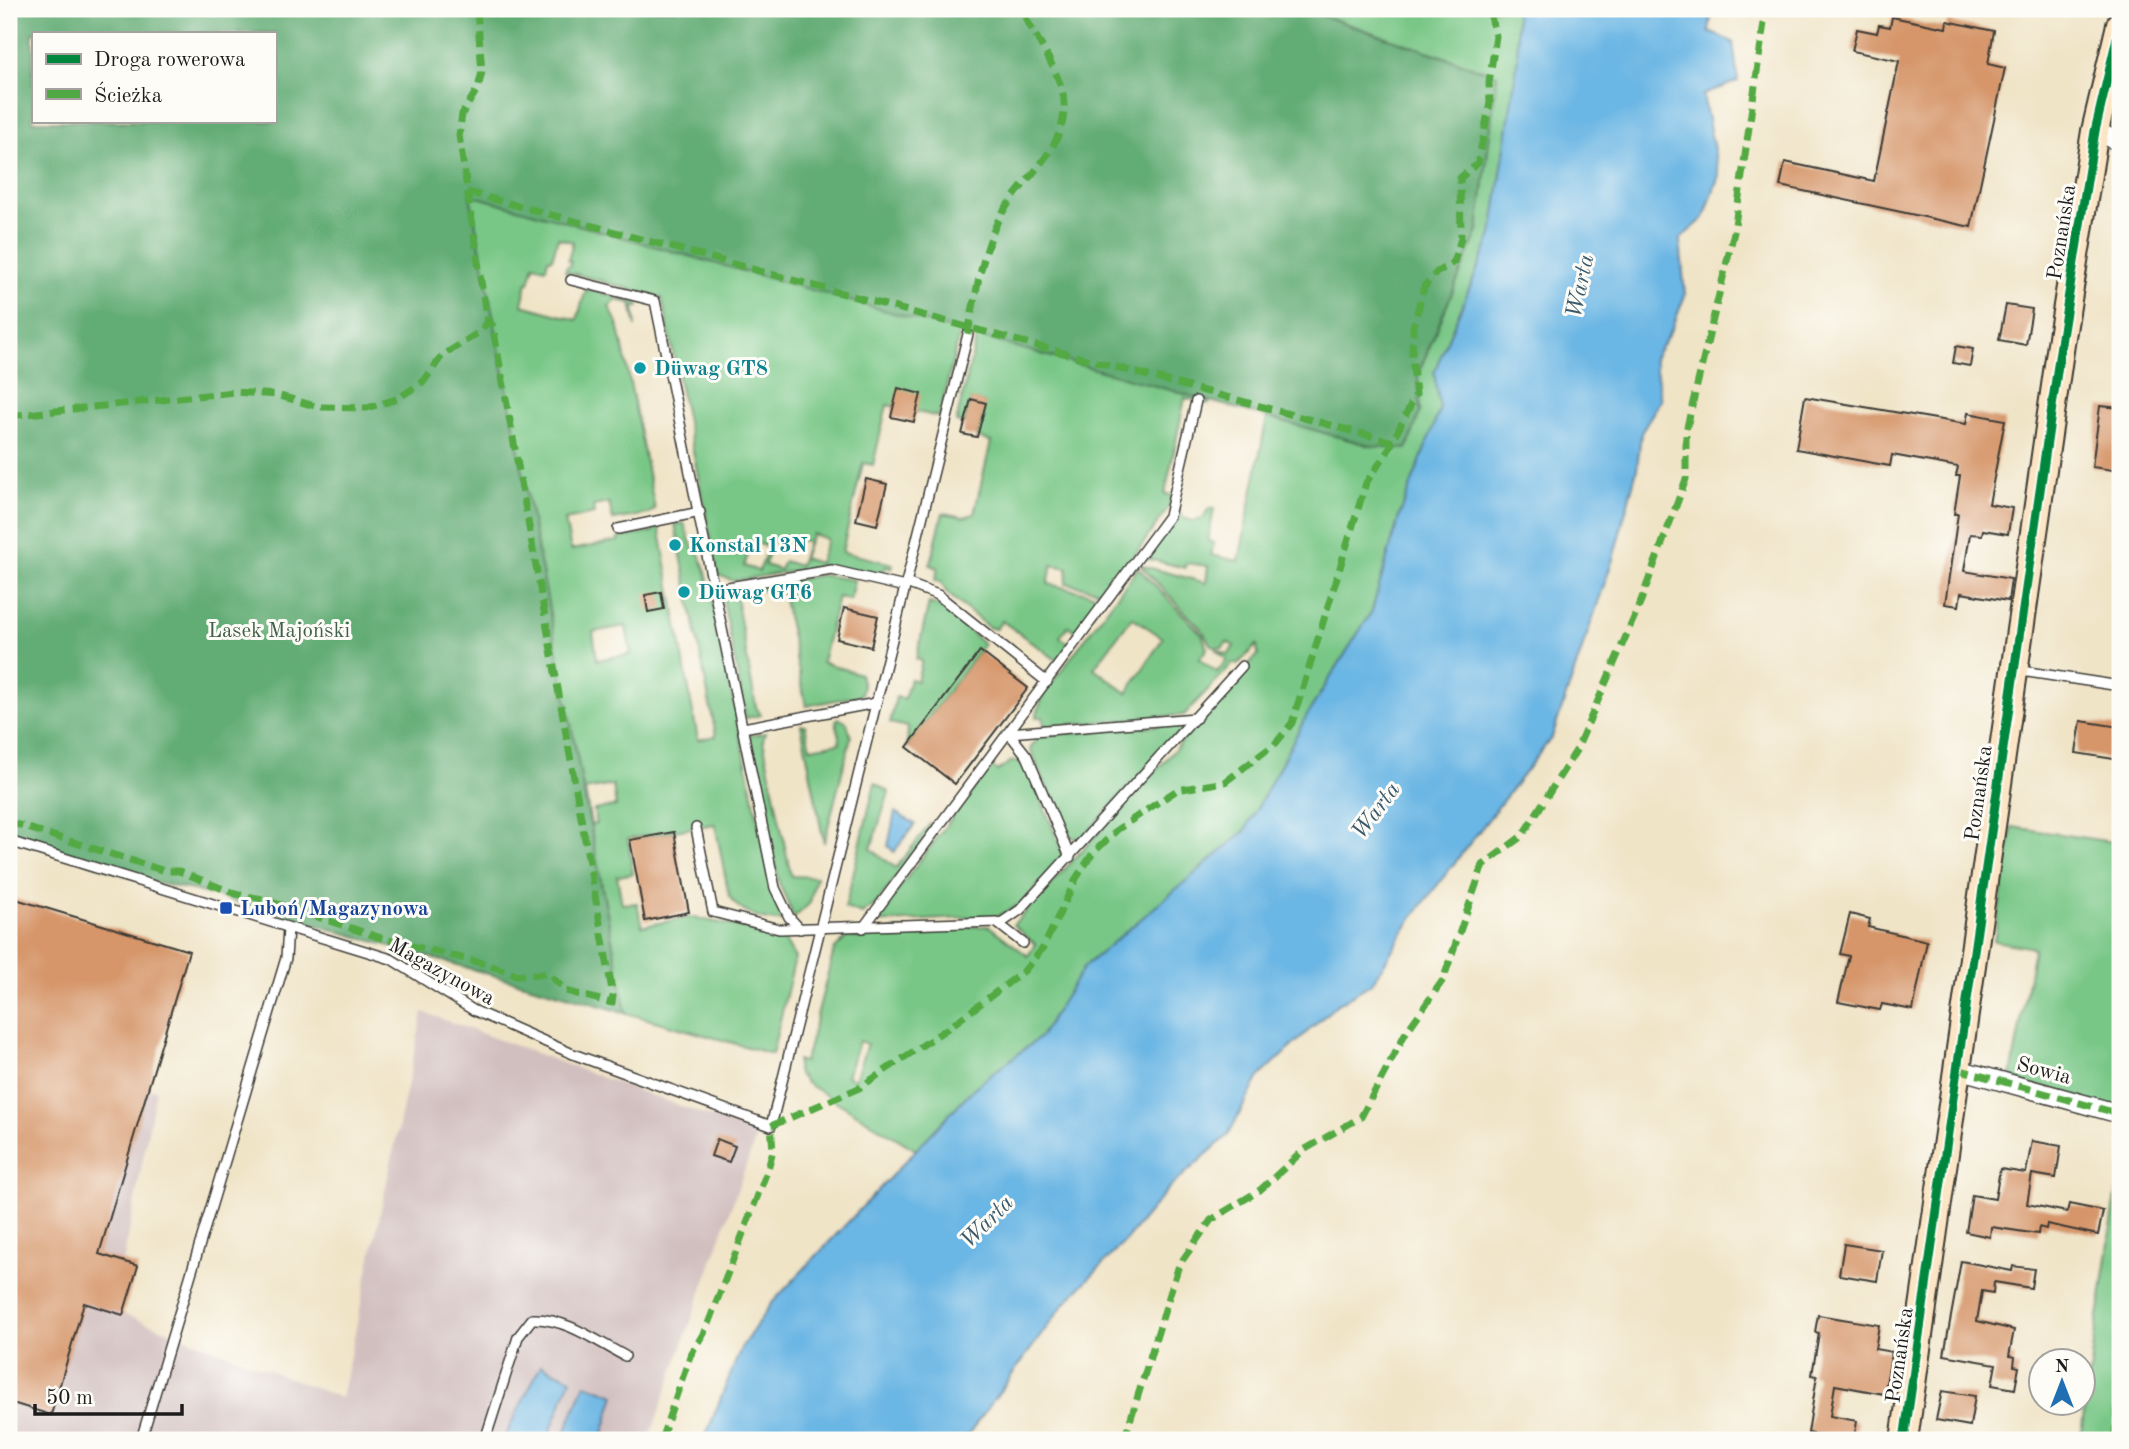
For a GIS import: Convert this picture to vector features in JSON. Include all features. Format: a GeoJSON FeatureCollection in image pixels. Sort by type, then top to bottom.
{"type":"FeatureCollection","features":[{"type":"Feature","properties":{"kind":"street","name":"Poznańska"},"geometry":{"type":"LineString","coordinates":[[1904,1440],[2014,670],[2094,142],[2120,25]]}},
{"type":"Feature","properties":{"kind":"street"},"geometry":{"type":"LineString","coordinates":[[2094,142],[2120,142]]}},
{"type":"Feature","properties":{"kind":"street","name":"Sowia"},"geometry":{"type":"LineString","coordinates":[[1957,1069],[2120,1114]]}},
{"type":"Feature","properties":{"kind":"lane"},"geometry":{"type":"LineString","coordinates":[[571,279],[655,301],[775,888],[789,917],[800,929]]}},
{"type":"Feature","properties":{"kind":"lane"},"geometry":{"type":"LineString","coordinates":[[820,929],[968,334]]}},
{"type":"Feature","properties":{"kind":"lane"},"geometry":{"type":"LineString","coordinates":[[863,928],[1170,516],[1196,401]]}},
{"type":"Feature","properties":{"kind":"lane"},"geometry":{"type":"LineString","coordinates":[[618,528],[700,512]]}},
{"type":"Feature","properties":{"kind":"lane"},"geometry":{"type":"LineString","coordinates":[[716,589],[832,570],[906,585],[938,595],[1047,682]]}},
{"type":"Feature","properties":{"kind":"lane"},"geometry":{"type":"LineString","coordinates":[[696,828],[713,912],[779,929],[1001,923],[1020,910],[1070,857],[1242,666]]}},
{"type":"Feature","properties":{"kind":"lane"},"geometry":{"type":"LineString","coordinates":[[2014,670],[2120,686]]}},
{"type":"Feature","properties":{"kind":"lane"},"geometry":{"type":"LineString","coordinates":[[743,728],[876,703]]}},
{"type":"Feature","properties":{"kind":"lane"},"geometry":{"type":"LineString","coordinates":[[1009,733],[1196,718]]}},
{"type":"Feature","properties":{"kind":"lane"},"geometry":{"type":"LineString","coordinates":[[1009,733],[1027,756],[1070,857]]}},
{"type":"Feature","properties":{"kind":"lane","name":"Magazynowa"},"geometry":{"type":"LineString","coordinates":[[9,841],[391,959],[473,1010],[510,1027],[573,1054],[771,1126],[820,929]]}},
{"type":"Feature","properties":{"kind":"lane"},"geometry":{"type":"LineString","coordinates":[[1001,923],[1023,943]]}},
{"type":"Feature","properties":{"kind":"lane"},"geometry":{"type":"LineString","coordinates":[[141,1440],[286,958],[288,928]]}},
{"type":"Feature","properties":{"kind":"lane"},"geometry":{"type":"LineString","coordinates":[[485,1440],[518,1336],[532,1319],[544,1318],[625,1356]]}},
{"type":"Feature","properties":{"kind":"shaded area"},"geometry":{"type":"Polygon","coordinates":[[[423,1012],[757,1134],[649,1440],[9,1440],[9,1085],[108,1080],[156,1090],[114,1310],[341,1398],[423,1012]]]}},
{"type":"Feature","properties":{"kind":"green space","name":"Lasek Majoński"},"geometry":{"type":"Polygon","coordinates":[[[9,9],[1303,9],[1497,75],[1478,231],[1418,374],[1420,412],[1407,449],[1371,446],[470,195],[626,1013],[193,890],[136,879],[9,834],[9,9]]]}},
{"type":"Feature","properties":{"kind":"green space"},"geometry":{"type":"Polygon","coordinates":[[[1303,9],[1516,9],[1518,58],[1492,235],[1434,372],[1440,409],[1399,517],[1372,611],[1307,715],[1245,831],[1085,967],[1040,1037],[974,1088],[916,1150],[806,1083],[797,1072],[797,1060],[804,1062],[834,950],[847,937],[865,939],[867,931],[989,926],[1028,956],[1035,944],[1013,925],[1163,763],[1258,654],[1257,645],[1237,665],[1233,663],[1184,715],[1052,726],[1044,725],[1043,717],[1036,717],[1043,695],[1138,568],[1202,634],[1207,649],[1199,659],[1217,672],[1227,660],[1215,649],[1228,655],[1234,646],[1227,642],[1222,648],[1210,643],[1203,631],[1140,565],[1206,583],[1208,566],[1186,563],[1185,568],[1145,558],[1177,509],[1183,518],[1193,521],[1203,518],[1209,508],[1214,509],[1208,541],[1214,543],[1211,555],[1239,561],[1267,417],[1371,446],[1420,412],[1418,374],[1478,231],[1497,75],[1303,9]],[[1132,617],[1094,668],[1127,693],[1163,638],[1132,617]],[[859,1041],[847,1076],[855,1079],[867,1044],[859,1041]]]}},
{"type":"Feature","properties":{"kind":"green space"},"geometry":{"type":"Polygon","coordinates":[[[470,194],[960,331],[939,417],[887,405],[873,465],[863,463],[842,552],[893,564],[892,569],[885,567],[880,576],[823,566],[734,581],[718,575],[662,298],[565,271],[567,266],[570,266],[571,261],[568,260],[573,242],[558,238],[552,259],[548,259],[546,268],[534,265],[522,305],[577,320],[586,289],[638,303],[639,307],[634,307],[636,327],[631,303],[616,300],[609,307],[618,324],[655,509],[648,514],[613,520],[609,503],[593,506],[594,514],[565,520],[571,550],[652,532],[659,526],[698,740],[716,736],[675,524],[684,523],[693,549],[697,549],[706,571],[774,896],[784,921],[753,916],[739,908],[729,896],[715,824],[628,839],[633,874],[617,876],[622,904],[637,903],[642,926],[691,917],[775,934],[785,941],[795,958],[772,1054],[626,1013],[470,194]],[[812,534],[803,558],[819,563],[827,539],[812,534]],[[792,537],[789,545],[773,540],[765,565],[780,570],[784,561],[799,566],[808,542],[792,537]],[[752,542],[744,566],[759,571],[768,547],[752,542]],[[626,626],[593,632],[597,660],[631,654],[626,626]],[[613,785],[585,790],[591,825],[596,824],[594,810],[616,806],[613,785]]]}},
{"type":"Feature","properties":{"kind":"green space"},"geometry":{"type":"Polygon","coordinates":[[[977,336],[1210,401],[1209,404],[1185,398],[1165,494],[1172,495],[1168,508],[1108,593],[1066,583],[1068,568],[1052,565],[1048,584],[1105,597],[1078,633],[1068,626],[1060,637],[1070,644],[1058,661],[1002,621],[996,629],[988,627],[947,593],[941,582],[935,581],[938,568],[930,565],[943,513],[964,517],[974,514],[991,442],[977,437],[985,403],[971,400],[965,424],[956,422],[977,336]]]}},
{"type":"Feature","properties":{"kind":"green space"},"geometry":{"type":"Polygon","coordinates":[[[822,575],[854,580],[850,600],[838,597],[822,662],[860,674],[863,686],[861,695],[806,706],[782,590],[773,588],[738,594],[736,597],[756,707],[761,715],[746,718],[723,600],[731,590],[822,575]]]}},
{"type":"Feature","properties":{"kind":"green space"},"geometry":{"type":"Polygon","coordinates":[[[929,603],[939,606],[984,644],[907,747],[908,727],[890,723],[896,697],[904,699],[910,679],[917,681],[922,661],[916,659],[929,603]]]}},
{"type":"Feature","properties":{"kind":"green space"},"geometry":{"type":"Polygon","coordinates":[[[838,718],[847,723],[851,737],[824,843],[801,725],[805,725],[810,748],[840,743],[836,721],[838,718]]]}},
{"type":"Feature","properties":{"kind":"green space"},"geometry":{"type":"Polygon","coordinates":[[[1188,723],[1081,839],[1069,837],[1030,749],[1039,736],[1188,723]]]}},
{"type":"Feature","properties":{"kind":"green space"},"geometry":{"type":"Polygon","coordinates":[[[765,733],[763,740],[791,876],[816,877],[810,903],[794,918],[779,883],[749,736],[765,733]]]}},
{"type":"Feature","properties":{"kind":"green space"},"geometry":{"type":"Polygon","coordinates":[[[1018,761],[1028,768],[1063,853],[1062,860],[1021,904],[998,916],[873,923],[991,766],[998,771],[1010,762],[1018,761]]]}},
{"type":"Feature","properties":{"kind":"green space"},"geometry":{"type":"Polygon","coordinates":[[[875,783],[889,792],[871,849],[896,868],[930,824],[934,826],[876,904],[862,914],[845,908],[875,783]]]}},
{"type":"Feature","properties":{"kind":"green space"},"geometry":{"type":"Polygon","coordinates":[[[2012,827],[2120,843],[2120,1116],[2009,1087],[2034,948],[1994,941],[2012,827]]]}},
{"type":"Feature","properties":{"kind":"green space"},"geometry":{"type":"Polygon","coordinates":[[[2120,1169],[2120,1440],[2080,1440],[2083,1418],[2098,1418],[2098,1348],[2094,1348],[2120,1169]]]}},
{"type":"Feature","properties":{"kind":"water","name":"Warta"},"geometry":{"type":"Polygon","coordinates":[[[1516,9],[1712,9],[1709,32],[1733,42],[1738,81],[1703,95],[1719,175],[1704,218],[1680,239],[1685,295],[1672,329],[1654,358],[1661,399],[1641,433],[1637,469],[1613,559],[1552,737],[1412,918],[1372,983],[1336,1005],[1259,1077],[1228,1135],[1168,1189],[1127,1239],[1064,1304],[964,1440],[704,1440],[741,1348],[771,1304],[974,1088],[1040,1037],[1084,967],[1245,831],[1307,715],[1372,611],[1399,517],[1440,409],[1434,372],[1492,235],[1518,58],[1516,9]]]}},
{"type":"Feature","properties":{"kind":"water"},"geometry":{"type":"Polygon","coordinates":[[[895,812],[915,824],[894,852],[888,846],[895,812]]]}},
{"type":"Feature","properties":{"kind":"water"},"geometry":{"type":"Polygon","coordinates":[[[541,1365],[571,1379],[547,1440],[503,1440],[541,1365]]]}},
{"type":"Feature","properties":{"kind":"water"},"geometry":{"type":"Polygon","coordinates":[[[585,1384],[615,1395],[601,1440],[562,1440],[585,1384]]]}},
{"type":"Feature","properties":{"kind":"building"},"geometry":{"type":"Polygon","coordinates":[[[1892,17],[1946,28],[1947,21],[1994,31],[1988,64],[2005,68],[1971,227],[1780,186],[1785,162],[1874,181],[1899,61],[1852,51],[1857,29],[1877,33],[1879,25],[1890,27],[1892,17]]]}},
{"type":"Feature","properties":{"kind":"building"},"geometry":{"type":"Polygon","coordinates":[[[2006,305],[2032,309],[2026,345],[1999,340],[2006,305]]]}},
{"type":"Feature","properties":{"kind":"building"},"geometry":{"type":"Polygon","coordinates":[[[1956,346],[1973,349],[1970,366],[1953,363],[1956,346]]]}},
{"type":"Feature","properties":{"kind":"building"},"geometry":{"type":"Polygon","coordinates":[[[898,388],[921,394],[914,422],[891,417],[898,388]]]}},
{"type":"Feature","properties":{"kind":"building"},"geometry":{"type":"Polygon","coordinates":[[[1805,397],[1966,424],[1968,413],[2005,420],[1989,504],[2012,508],[2008,534],[1983,530],[1982,535],[1970,534],[1964,571],[2011,579],[2008,601],[1961,593],[1959,606],[1945,604],[1958,514],[1954,514],[1960,476],[1956,476],[1958,467],[1892,455],[1890,466],[1796,449],[1805,397]]]}},
{"type":"Feature","properties":{"kind":"building"},"geometry":{"type":"Polygon","coordinates":[[[971,399],[986,403],[977,437],[962,434],[971,399]]]}},
{"type":"Feature","properties":{"kind":"building"},"geometry":{"type":"Polygon","coordinates":[[[2100,406],[2120,408],[2120,471],[2092,467],[2100,406]]]}},
{"type":"Feature","properties":{"kind":"building"},"geometry":{"type":"Polygon","coordinates":[[[866,479],[887,484],[877,525],[856,520],[866,479]]]}},
{"type":"Feature","properties":{"kind":"building"},"geometry":{"type":"Polygon","coordinates":[[[661,592],[664,609],[648,612],[645,595],[661,592]]]}},
{"type":"Feature","properties":{"kind":"building"},"geometry":{"type":"Polygon","coordinates":[[[844,608],[878,616],[871,647],[837,639],[844,608]]]}},
{"type":"Feature","properties":{"kind":"building"},"geometry":{"type":"Polygon","coordinates":[[[980,651],[1028,688],[955,784],[907,747],[980,651]]]}},
{"type":"Feature","properties":{"kind":"building"},"geometry":{"type":"Polygon","coordinates":[[[2081,721],[2120,727],[2120,760],[2076,753],[2081,721]]]}},
{"type":"Feature","properties":{"kind":"building"},"geometry":{"type":"Polygon","coordinates":[[[674,832],[689,912],[645,921],[630,840],[674,832]]]}},
{"type":"Feature","properties":{"kind":"building"},"geometry":{"type":"Polygon","coordinates":[[[9,897],[189,951],[99,1254],[138,1266],[123,1315],[84,1303],[51,1415],[9,1402],[9,897]]]}},
{"type":"Feature","properties":{"kind":"building"},"geometry":{"type":"Polygon","coordinates":[[[1850,914],[1870,919],[1868,927],[1927,941],[1913,1010],[1882,1004],[1880,1010],[1838,1002],[1849,956],[1840,954],[1850,914]]]}},
{"type":"Feature","properties":{"kind":"building"},"geometry":{"type":"Polygon","coordinates":[[[717,1139],[735,1146],[729,1162],[711,1156],[717,1139]]]}},
{"type":"Feature","properties":{"kind":"building"},"geometry":{"type":"Polygon","coordinates":[[[2032,1141],[2061,1146],[2056,1178],[2032,1174],[2027,1204],[2067,1212],[2069,1204],[2103,1211],[2098,1235],[2047,1224],[2046,1229],[2039,1227],[2038,1234],[1991,1227],[1990,1237],[1966,1232],[1972,1195],[1995,1199],[2000,1169],[2026,1173],[2032,1141]]]}},
{"type":"Feature","properties":{"kind":"building"},"geometry":{"type":"Polygon","coordinates":[[[1844,1244],[1882,1250],[1877,1281],[1839,1275],[1844,1244]]]}},
{"type":"Feature","properties":{"kind":"building"},"geometry":{"type":"Polygon","coordinates":[[[1961,1261],[2012,1271],[2013,1266],[2034,1269],[2031,1288],[1994,1282],[1993,1293],[1982,1291],[1977,1321],[2014,1330],[2009,1356],[2015,1357],[2014,1366],[2019,1367],[2015,1389],[1992,1385],[1996,1364],[1944,1355],[1961,1261]]]}},
{"type":"Feature","properties":{"kind":"building"},"geometry":{"type":"Polygon","coordinates":[[[1818,1315],[1879,1325],[1875,1349],[1892,1352],[1884,1394],[1835,1385],[1830,1416],[1857,1421],[1854,1440],[1808,1433],[1817,1376],[1812,1375],[1819,1333],[1815,1332],[1818,1315]]]}},
{"type":"Feature","properties":{"kind":"building"},"geometry":{"type":"Polygon","coordinates":[[[1942,1391],[1975,1396],[1970,1426],[1936,1420],[1942,1391]]]}},
{"type":"Feature","properties":{"kind":"marked path"},"geometry":{"type":"LineString","coordinates":[[9,416],[234,392],[277,395],[318,407],[367,408],[397,399],[424,381],[442,356],[481,331],[487,321],[459,135],[462,114],[478,88],[482,72],[477,9]]}},
{"type":"Feature","properties":{"kind":"marked path"},"geometry":{"type":"LineString","coordinates":[[968,334],[982,265],[996,225],[1015,195],[1049,152],[1063,119],[1064,101],[1058,79],[1021,9]]}},
{"type":"Feature","properties":{"kind":"marked path"},"geometry":{"type":"LineString","coordinates":[[661,1440],[690,1356],[706,1329],[768,1169],[773,1150],[771,1126],[859,1088],[951,1026],[1024,971],[1043,948],[1077,877],[1093,853],[1118,829],[1177,790],[1225,782],[1276,743],[1292,723],[1366,483],[1388,451],[1416,394],[1412,356],[1413,328],[1424,287],[1437,272],[1454,262],[1461,238],[1460,178],[1478,163],[1490,103],[1489,83],[1496,36],[1489,9]]}},
{"type":"Feature","properties":{"kind":"marked path"},"geometry":{"type":"LineString","coordinates":[[1124,1440],[1179,1265],[1211,1220],[1260,1190],[1304,1150],[1361,1117],[1405,1034],[1443,980],[1483,865],[1522,836],[1577,749],[1639,606],[1686,479],[1686,431],[1734,232],[1766,9]]}},
{"type":"Feature","properties":{"kind":"marked path"},"geometry":{"type":"LineString","coordinates":[[467,192],[1393,442]]}},
{"type":"Feature","properties":{"kind":"marked path"},"geometry":{"type":"LineString","coordinates":[[9,822],[165,871],[179,871],[236,894],[263,899],[384,939],[486,964],[516,975],[549,974],[566,991],[612,1003],[613,996],[493,326],[487,321]]}},
{"type":"Feature","properties":{"kind":"marked path"},"geometry":{"type":"LineString","coordinates":[[1957,1069],[2120,1114]]}},
{"type":"Feature","properties":{"kind":"marked path"},"geometry":{"type":"LineString","coordinates":[[2114,1440],[2120,1379]]}},
{"type":"Feature","properties":{"kind":"cycle path"},"geometry":{"type":"LineString","coordinates":[[1904,1440],[2062,337],[2095,131],[2120,25]]}},
{"type":"Feature","properties":{"kind":"place","name":"Düwag GT8"},"geometry":{"type":"Point","coordinates":[640,368]}},
{"type":"Feature","properties":{"kind":"place","name":"Konstal 13N"},"geometry":{"type":"Point","coordinates":[675,545]}},
{"type":"Feature","properties":{"kind":"place","name":"Düwag GT6"},"geometry":{"type":"Point","coordinates":[684,592]}},
{"type":"Feature","properties":{"kind":"place","name":"Luboń/Magazynowa"},"geometry":{"type":"Point","coordinates":[226,908]}}]}
